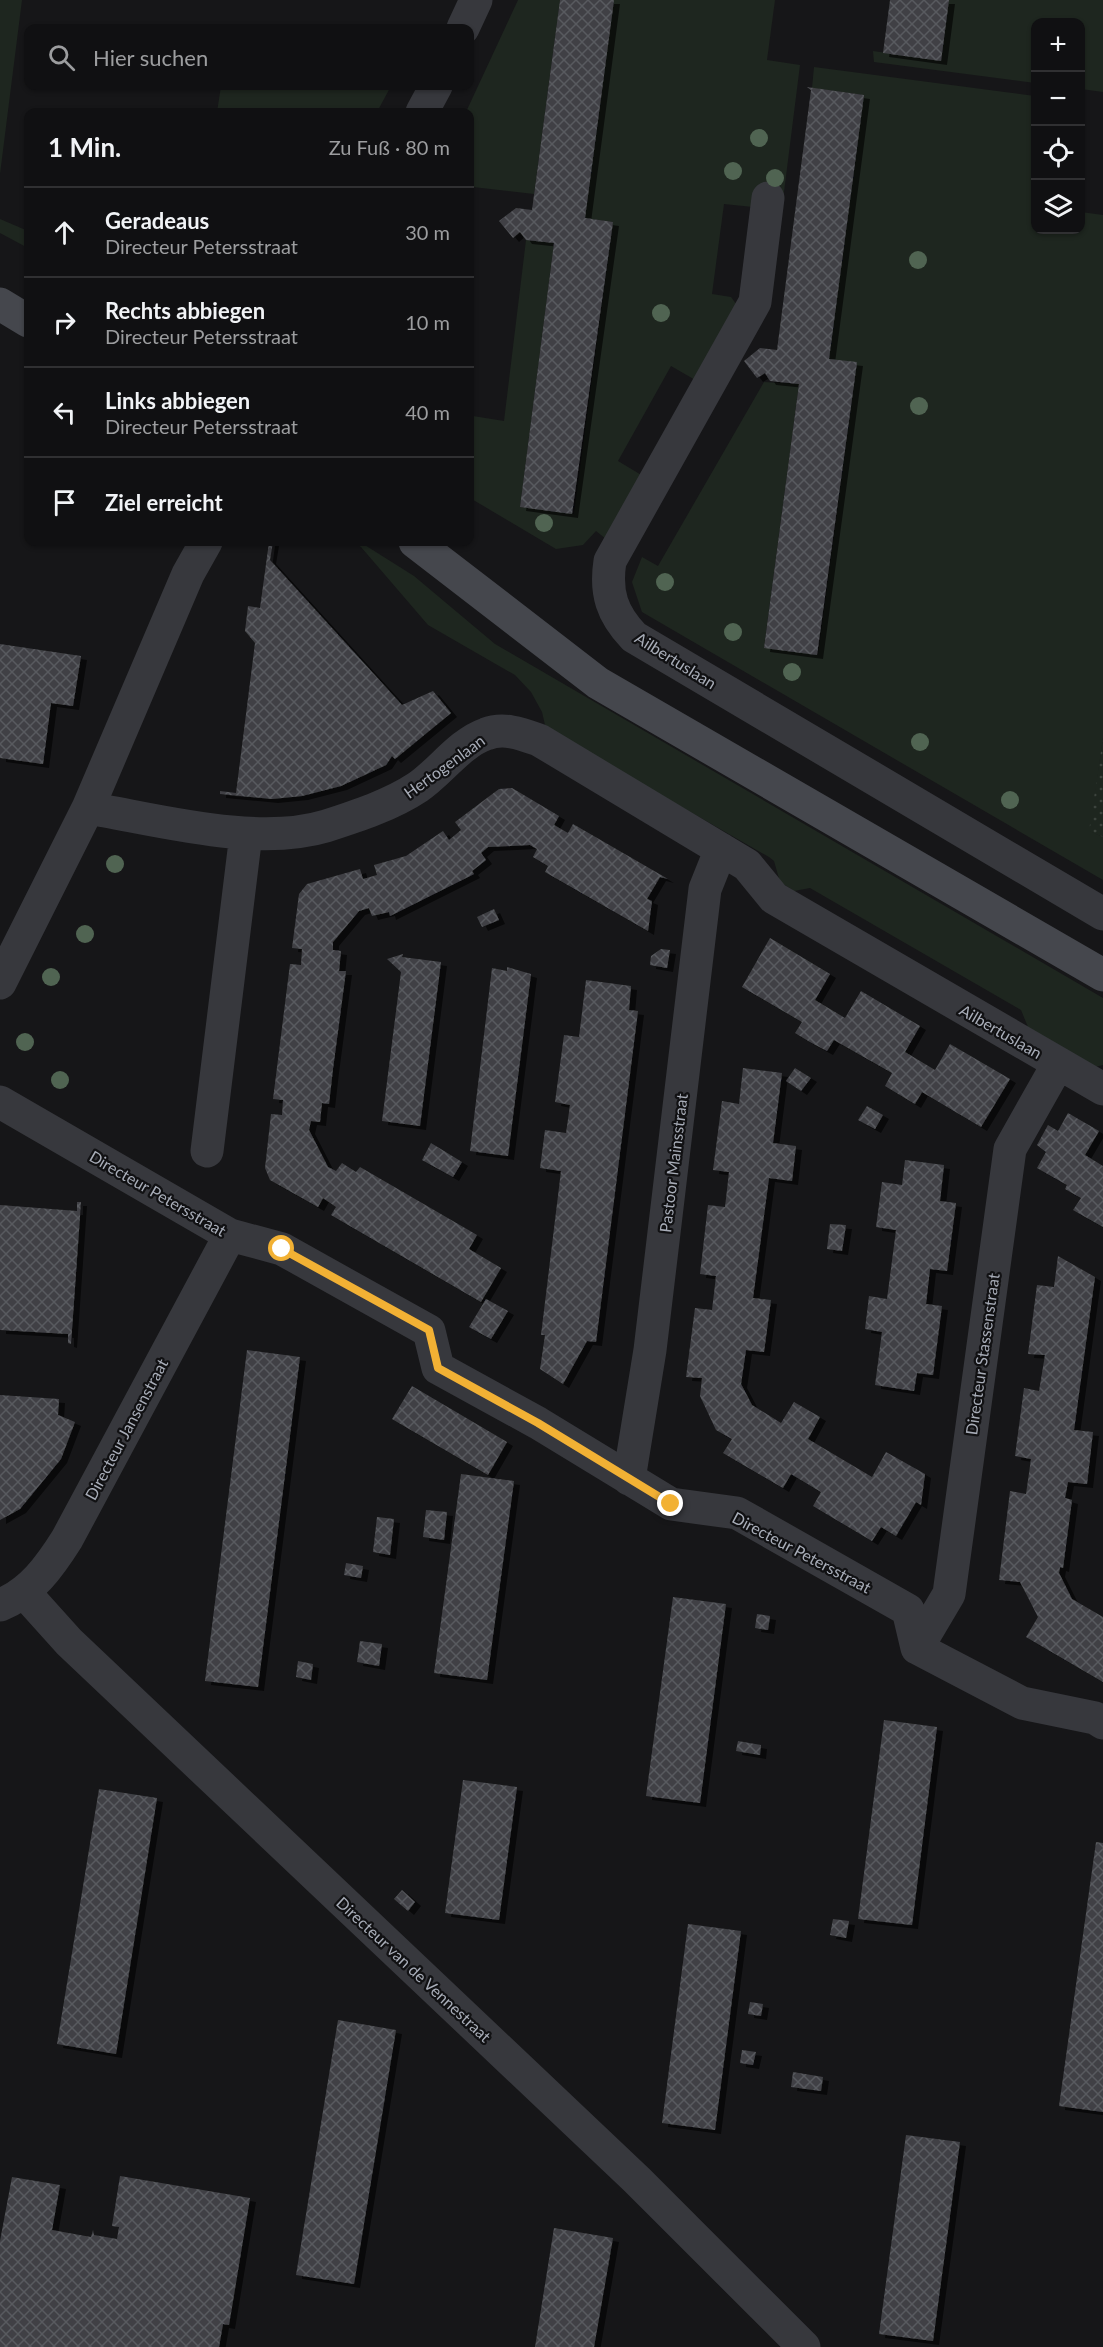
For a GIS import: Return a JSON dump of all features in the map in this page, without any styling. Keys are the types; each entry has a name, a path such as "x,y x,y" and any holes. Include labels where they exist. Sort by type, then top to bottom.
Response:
{"main road":[{"path":"0,304 24,319"},
{"path":"420,546 598,683 1103,975"}],"street":[{"path":"465,24 476,0"},
{"path":"424,108 434,90"},
{"name":"Ailbertuslaan","path":"768,198 755,302 610,561 609,597 615,613 634,637 1103,914"},
{"path":"0,983 88,808 189,574 204,546"},
{"name":"Hertogenlaan","path":"88,808 246,834 284,833 323,827 375,808 418,787 485,734 516,731 539,740"},
{"name":"Ailbertuslaan","path":"539,740 747,865 774,898 1103,1089"},
{"path":"207,1151 246,834"},
{"name":"Pastoor Mainsstraat","path":"629,1479 650,1350 705,889 722,849"},
{"name":"Directeur Stassenstraat","path":"916,1648 949,1594 1010,1149 1058,1064"},
{"name":"Directeur Petersstraat","path":"0,1102 230,1235 282,1249 429,1330 438,1368 538,1423 671,1504 737,1513 908,1610 916,1648"},
{"name":"Directeur Jansenstraat","path":"12,1599 47,1570 67,1539 230,1235"},
{"name":"Directeur van de Vennestraat","path":"12,1599 69,1642 497,2047 557,2107 637,2180 804,2347"},
{"path":"916,1648 1022,1703 1095,1718 1103,1723"}],"shaded area":[{"path":"0,0 22,0 0,174"},
{"path":"518,0 560,0 534,194 474,187 474,108 468,108"},
{"path":"614,0 775,0 767,60 800,65 783,200 753,207 724,204 712,294 731,297 739,308 697,381 671,366 618,461 643,476 606,539 596,531 583,545 556,549 474,500 474,416 504,421 526,240 554,243 520,507 574,514 613,222 585,218"},
{"path":"949,0 1103,0 1103,92 1085,90 1085,18 1031,18 1031,82 874,62 873,51 941,61"},
{"path":"814,67 1031,95 1031,234 1085,234 1085,213 1103,215 1103,738 1090,831 1103,837 1103,880 642,612 632,582 642,557 658,566 764,382 799,384 764,647 818,655 857,363 829,359 864,95 812,88"},
{"path":"220,90 389,90 379,108 218,108"},
{"path":"0,219 24,229 24,246 0,233"},
{"path":"359,546 366,546 414,576 495,644 1103,998 1103,1065 1095,1067 1028,1027 1021,1010 810,888 794,891 780,882 774,861 769,857 546,729 542,712 531,692 515,675 428,625"},
{"path":"1103,738 1103,837 1089,831"}],"building":[{"path":"560,0 614,0 585,218 613,222 572,514 520,507 554,243 526,240 520,232 513,238 499,221 516,208 532,210"},
{"path":"890,0 949,0 941,61 883,53"},
{"path":"807,87 864,95 829,359 857,362 817,655 764,648 799,384 770,381 765,373 757,378 744,361 760,348 777,350 811,90"},
{"path":"268,546 272,546 270,560 402,705 433,691 451,713 395,759 392,756 386,765 341,786 302,796 272,799 220,794 220,791 236,793 255,643 245,631 248,606 260,608"},
{"path":"0,644 81,656 73,706 51,703 43,764 0,758"},
{"path":"512,788 559,816 554,825 568,833 573,824 668,879 660,877 647,899 652,901 648,931 545,872 548,866 533,857 537,849 530,845 488,847 481,853 486,860 472,871 474,874 390,916 389,912 372,916 369,908 359,911 333,942 333,950 341,951 339,971 346,971 329,1104 322,1103 320,1122 311,1121 309,1130 328,1167 336,1171 342,1163 356,1172 360,1167 477,1235 469,1249 501,1268 481,1302 331,1215 336,1207 323,1198 318,1207 270,1180 265,1168 271,1114 282,1115 283,1100 273,1099 290,964 301,965 302,949 292,948 299,894 307,884 360,869 363,879 377,875 374,865 406,856 443,831 449,840 461,830 455,822 499,789"},
{"path":"494,909 499,920 482,927 477,917"},
{"path":"770,938 830,974 815,1000 845,1018 861,991 920,1026 905,1052 935,1070 950,1044 1010,1079 981,1127 922,1092 915,1104 885,1086 892,1073 834,1040 827,1051 810,1042 795,1033 802,1022 742,987"},
{"path":"661,949 670,950 667,968 650,965 651,956"},
{"path":"403,954 402,957 441,962 420,1126 382,1121 401,972 387,959"},
{"path":"507,967 531,974 508,1156 470,1151 492,968 507,971"},
{"path":"586,980 631,986 629,1010 638,1011 596,1342 587,1341 563,1384 540,1369 545,1335 541,1335 561,1171 540,1168 545,1130 566,1133 570,1105 555,1102 564,1035 579,1037"},
{"path":"743,1068 782,1073 773,1143 796,1146 792,1181 769,1178 753,1298 771,1300 764,1352 746,1350 741,1384 752,1405 781,1423 794,1402 820,1417 808,1439 872,1477 886,1452 925,1474 921,1505 916,1502 896,1536 881,1527 872,1541 813,1506 821,1492 791,1474 783,1488 723,1453 732,1439 716,1430 700,1396 702,1378 686,1377 695,1308 712,1310 716,1276 700,1274 708,1205 725,1207 729,1172 713,1170 722,1101 739,1104"},
{"path":"795,1068 811,1078 801,1091 786,1081"},
{"path":"867,1106 883,1115 875,1129 858,1120"},
{"path":"1068,1113 1099,1131 1085,1155 1103,1166 1103,1227 1073,1210 1081,1198 1065,1189 1067,1185 1037,1168 1046,1152 1037,1145 1048,1125 1058,1131"},
{"path":"431,1143 462,1162 453,1177 422,1160"},
{"path":"905,1160 944,1165 940,1201 956,1203 947,1271 930,1269 926,1304 942,1306 933,1375 917,1373 914,1391 875,1385 882,1332 865,1329 869,1296 887,1299 896,1230 876,1227 882,1182 902,1185"},
{"path":"77,1202 81,1202 71,1344 68,1343 68,1334 0,1330 0,1205 77,1211"},
{"path":"830,1224 846,1225 842,1251 827,1249"},
{"path":"1058,1256 1095,1277 1074,1430 1093,1432 1087,1484 1068,1482 1065,1498 1072,1500 1063,1568 1060,1567 1059,1573 1072,1599 1103,1617 1103,1682 1026,1637 1038,1617 1020,1582 999,1580 1010,1491 1026,1494 1031,1459 1015,1456 1024,1388 1039,1391 1045,1355 1028,1354 1037,1285 1054,1287"},
{"path":"486,1299 508,1311 491,1339 469,1327"},
{"path":"247,1350 300,1357 258,1687 205,1681"},
{"path":"412,1386 507,1442 488,1475 392,1419"},
{"path":"0,1395 59,1399 58,1415 75,1422 61,1459 20,1509 0,1520"},
{"path":"461,1474 514,1481 487,1680 434,1673"},
{"path":"426,1510 447,1512 444,1540 423,1537"},
{"path":"377,1517 394,1519 390,1555 373,1552"},
{"path":"346,1563 363,1566 361,1578 344,1575"},
{"path":"673,1597 726,1604 700,1803 646,1796"},
{"path":"757,1614 770,1616 768,1630 755,1628"},
{"path":"360,1641 382,1644 379,1666 357,1662"},
{"path":"298,1661 313,1664 311,1680 296,1677"},
{"path":"884,1720 937,1727 912,1925 858,1919"},
{"path":"738,1741 761,1745 760,1755 736,1751"},
{"path":"463,1780 517,1787 499,1920 445,1913"},
{"path":"99,1789 157,1798 116,2054 57,2044"},
{"path":"1096,1842 1103,1843 1103,2112 1059,2106"},
{"path":"402,1890 415,1902 408,1911 394,1899"},
{"path":"833,1919 849,1921 846,1938 830,1935"},
{"path":"688,1924 741,1931 715,2130 662,2123"},
{"path":"750,2002 763,2004 761,2016 748,2014"},
{"path":"338,2020 396,2030 354,2284 296,2275"},
{"path":"742,2050 756,2052 753,2065 740,2063"},
{"path":"793,2072 823,2077 821,2091 791,2087"},
{"path":"906,2135 960,2142 933,2341 879,2334"},
{"path":"120,2176 250,2198 229,2325 223,2324 219,2347 0,2347 0,2241 12,2177 60,2185 52,2230 91,2237 93,2230 94,2235 117,2239 119,2227 112,2226"},
{"path":"554,2228 613,2238 594,2347 535,2347"}],"route":[{"path":"282,1249 429,1330 438,1368 538,1423 671,1504"}]}
